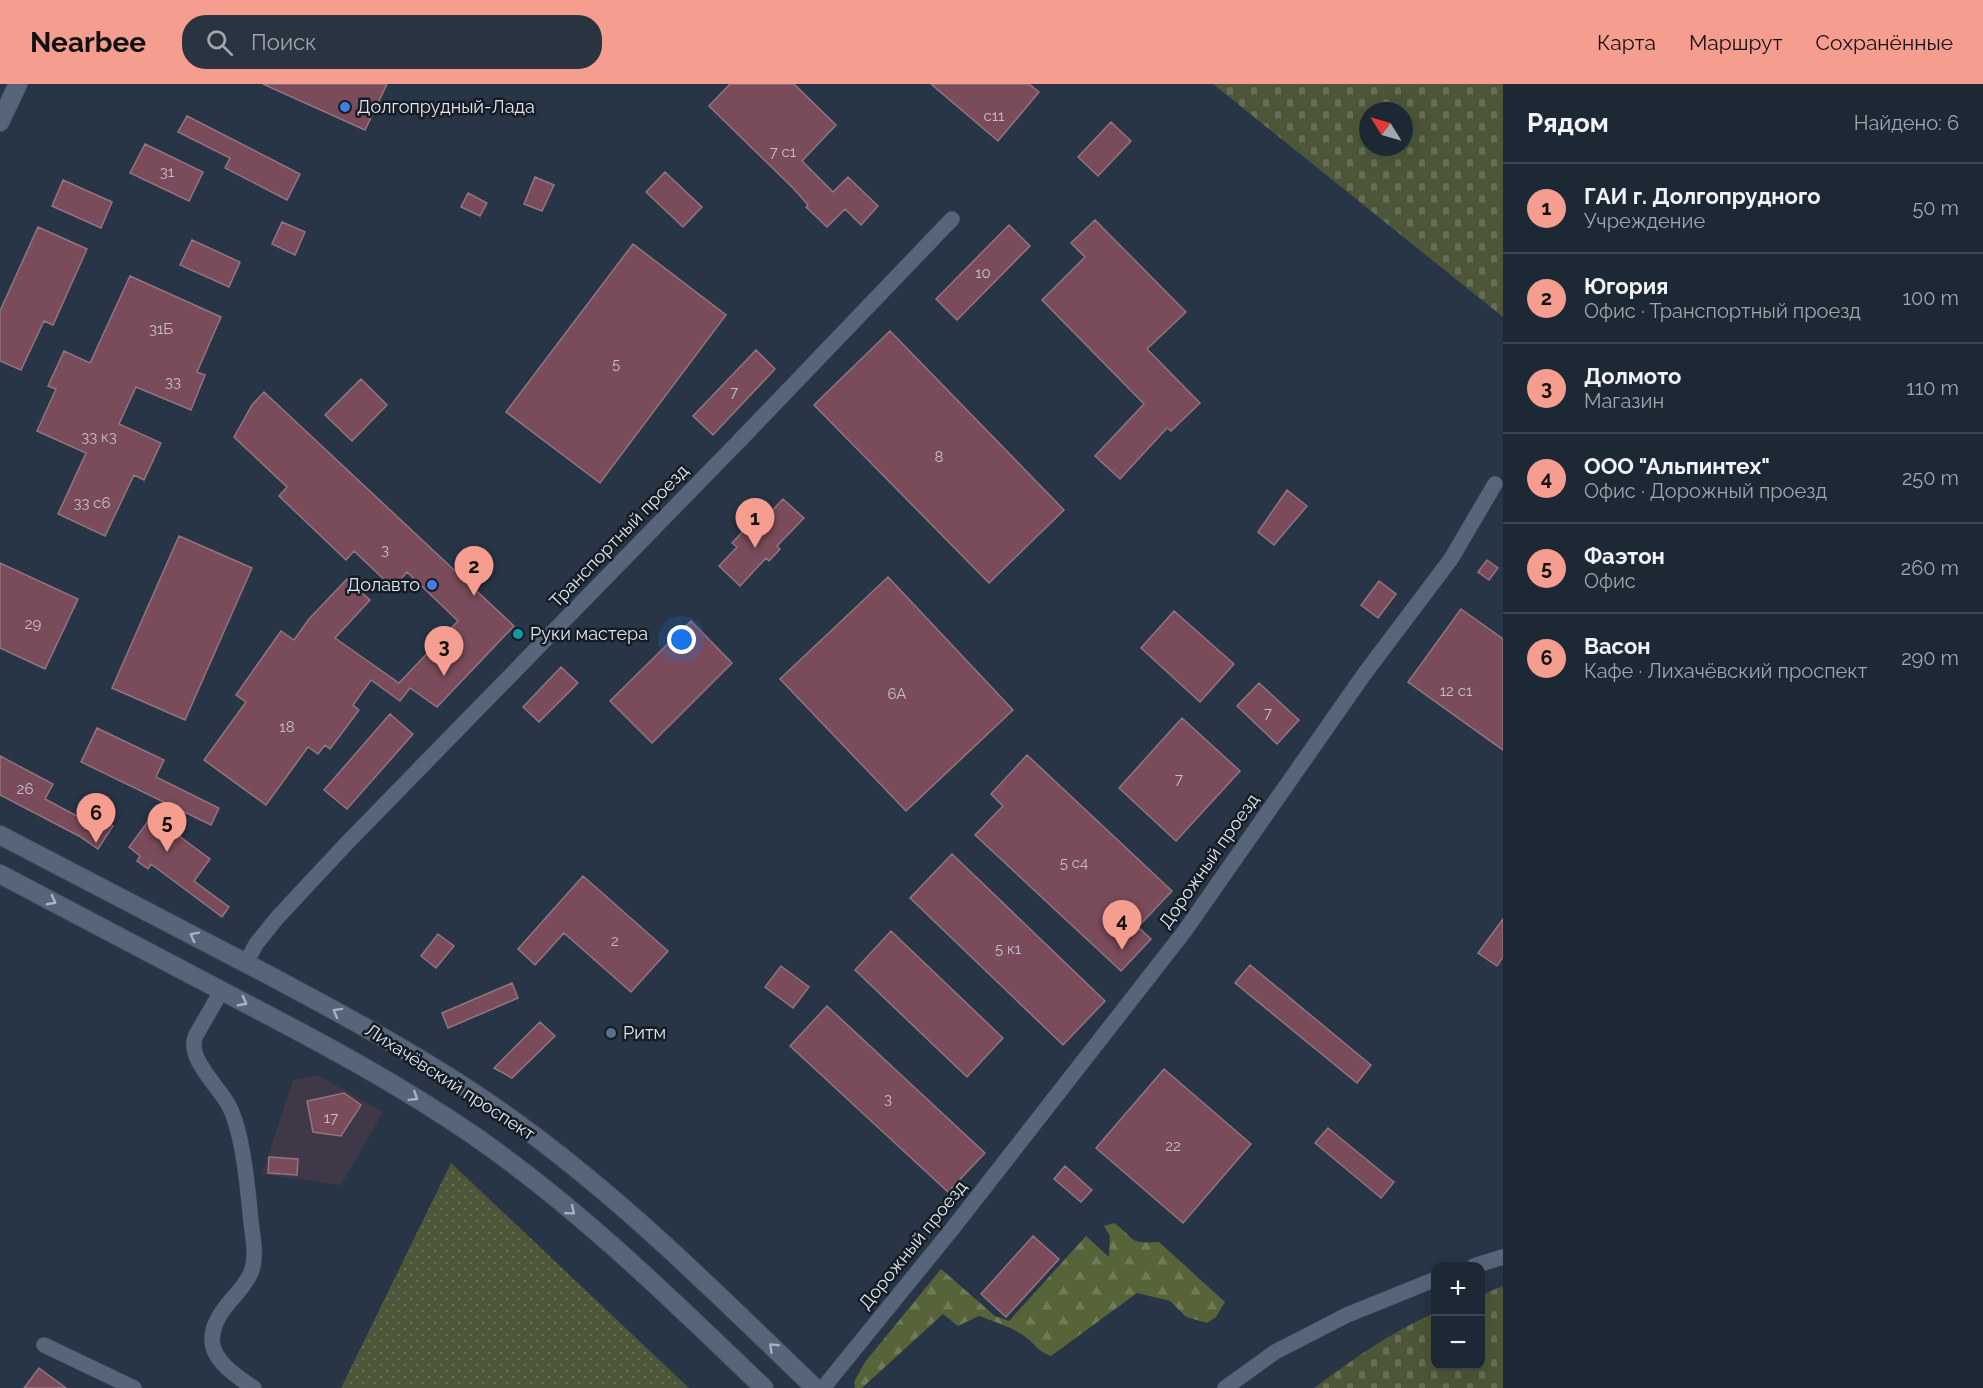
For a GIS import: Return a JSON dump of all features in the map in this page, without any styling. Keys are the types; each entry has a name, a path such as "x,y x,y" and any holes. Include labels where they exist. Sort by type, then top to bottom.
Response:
{"main road":[{"path":"0,122 18,84"},
{"name":"Лихачёвский проспект","path":"0,835 246,963 428,1064 493,1106 555,1151 670,1250 815,1388"},
{"name":"Лихачёвский проспект","path":"0,874 222,990 409,1094 473,1136 533,1179 591,1227 764,1388"}],"street":[{"name":"Транспортный проезд","path":"246,963 256,944 277,918 346,844 728,453 952,219"},
{"name":"Дорожный проезд","path":"823,1388 953,1228 1184,932 1365,673 1450,559 1495,484"},
{"path":"222,990 192,1042 196,1058 226,1100 238,1128 254,1261 245,1283 216,1321 211,1337 214,1354 219,1361 254,1388"},
{"path":"1485,1263 1503,1257"},
{"path":"1225,1388 1275,1352 1336,1320 1431,1281"},
{"path":"44,1345 135,1388"}],"shaded area":[{"path":"318,1075 383,1112 341,1185 262,1174 293,1080"}],"green space":[{"path":"1213,84 1503,84 1503,317"},
{"path":"451,1163 689,1388 341,1388"},
{"path":"1114,1223 1136,1241 1159,1242 1225,1302 1216,1317 1207,1323 1186,1317 1170,1301 1137,1293 1051,1356 1002,1324 979,1316 958,1326 943,1314 862,1388 855,1388 854,1382 865,1362 941,1269 995,1316 1009,1321 1086,1236 1109,1257 1110,1236 1104,1226"},
{"path":"1503,1286 1503,1388 1314,1388 1388,1337 1431,1315 1431,1370 1485,1370 1485,1293"}],"building":[{"name":"Долгопрудный-Лада","path":"263,84 387,84 365,130"},
{"path":"730,84 794,84 836,125 802,161 833,192 848,177 878,206 861,225 845,209 827,227 806,207 808,205 793,188 709,106"},
{"path":"931,84 1029,84 1039,92 998,141"},
{"path":"187,116 300,174 287,200 225,168 230,158 178,132"},
{"path":"1111,122 1131,141 1098,176 1078,157"},
{"path":"145,144 203,172 189,201 130,173"},
{"path":"665,172 702,207 683,227 646,192"},
{"path":"535,177 554,185 542,211 524,204"},
{"path":"63,180 112,202 101,228 52,206"},
{"path":"468,193 487,203 480,216 461,207"},
{"path":"1095,220 1186,312 1147,349 1200,403 1171,431 1167,428 1120,479 1095,456 1144,404 1042,300 1085,257 1071,243"},
{"path":"282,222 305,232 295,255 272,244"},
{"path":"1009,225 1030,246 957,320 936,299"},
{"path":"38,227 87,249 53,325 44,321 21,370 0,361 0,311"},
{"path":"192,240 240,262 229,287 180,265"},
{"path":"633,244 726,315 600,483 506,412"},
{"path":"130,276 221,317 197,372 205,375 191,410 136,387 119,424 161,443 144,480 134,475 105,536 58,514 86,453 37,431 56,389 48,386 64,351 90,363"},
{"path":"890,331 1064,510 989,583 814,405"},
{"path":"756,350 775,369 713,435 693,416"},
{"path":"361,379 387,405 352,441 325,415"},
{"path":"264,392 514,626 437,707 410,688 400,701 371,680 353,705 359,710 330,749 325,745 318,754 308,747 266,805 204,760 246,702 236,695 281,631 294,640 309,619 347,579 370,600 335,638 399,683 458,621 407,572 393,588 354,551 346,560 279,496 287,487 234,437 252,405"},
{"path":"1287,490 1307,506 1274,545 1258,532"},
{"path":"783,499 804,518 777,546 780,549 769,561 766,558 740,586 719,566 737,547 732,543 761,512 766,517"},
{"path":"179,536 252,568 185,720 112,688"},
{"path":"1487,560 1498,568 1489,580 1478,572"},
{"path":"0,563 78,599 45,669 0,648"},
{"path":"888,577 1013,710 906,811 780,679"},
{"path":"1379,581 1396,594 1378,618 1361,605"},
{"path":"1461,609 1503,639 1503,750 1408,682"},
{"path":"1174,611 1234,664 1200,702 1141,648"},
{"path":"691,621 732,663 652,743 610,701"},
{"path":"561,667 578,683 539,722 523,707"},
{"path":"1259,683 1299,720 1277,744 1237,706"},
{"path":"390,714 413,734 347,809 324,790"},
{"path":"1182,718 1240,771 1176,841 1119,788"},
{"path":"97,728 164,760 156,777 219,808 211,825 81,762"},
{"path":"1027,755 1172,891 1138,927 1151,939 1121,971 975,835 1003,806 991,794"},
{"path":"0,756 53,784 45,799 88,822 93,813 113,826 98,849 79,836 0,795"},
{"path":"152,816 210,859 194,881 229,907 222,917 151,864 148,869 137,861 140,856 129,847"},
{"path":"952,854 1105,1001 1063,1045 910,898"},
{"path":"583,876 668,951 631,992 564,933 535,965 518,949"},
{"path":"1503,919 1503,957 1497,966 1478,953"},
{"path":"891,931 1003,1038 967,1077 855,970"},
{"path":"438,934 454,946 436,968 421,956"},
{"path":"1250,965 1371,1065 1357,1083 1235,983"},
{"path":"781,966 809,987 793,1008 765,987"},
{"path":"512,983 518,998 448,1028 442,1013"},
{"path":"827,1006 985,1153 948,1192 790,1046"},
{"path":"540,1022 555,1036 512,1078 494,1068"},
{"path":"1164,1069 1251,1144 1183,1223 1096,1148"},
{"path":"344,1093 361,1105 341,1136 313,1132 307,1101"},
{"path":"1328,1128 1394,1182 1381,1198 1315,1143"},
{"path":"269,1157 298,1159 297,1175 268,1173"},
{"path":"1065,1166 1092,1190 1081,1202 1054,1179"},
{"path":"1033,1236 1059,1259 1006,1317 981,1294"},
{"path":"39,1368 66,1388 24,1388"}],"place":[{"name":"Долгопрудный-Лада","path":"345,107"},
{"name":"ГАИ г. Долгопрудного","path":"755,548"},
{"name":"Долавто","path":"432,585"},
{"name":"Югория","path":"474,596"},
{"name":"Руки мастера","path":"518,634"},
{"name":"Долмото","path":"444,676"},
{"name":"Васон","path":"96,843"},
{"name":"Фаэтон","path":"167,852"},
{"name":"ООО \"Альпинтех\"","path":"1122,950"},
{"name":"Ритм","path":"611,1033"}]}
